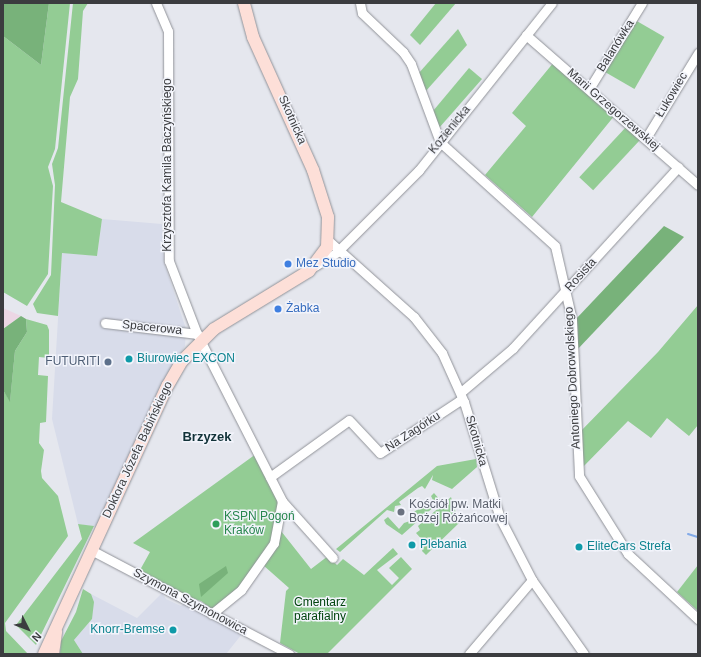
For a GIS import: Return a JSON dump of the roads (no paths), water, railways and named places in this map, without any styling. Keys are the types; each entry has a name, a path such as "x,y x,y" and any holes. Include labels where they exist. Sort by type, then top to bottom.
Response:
{"main road":[{"name":"Skotnicka","path":"244,3 254,37 313,170 328,217 333,247"},
{"name":"Doktora Józefa Babińskiego","path":"45,649 168,385 182,361 199,337 315,266 333,247"},
{"name":"Doktora Józefa Babińskiego","path":"53,654 57,623"}],"street":[{"name":"Krzysztofa Kamila Baczyńskiego","path":"156,3 168,31 168,250 199,337 282,501 333,558"},
{"name":"Antoniego Dobrowolskiego","path":"360,3 362,13 403,52 411,64 440,142 555,246 567,291 572,320 579,476 628,554 698,619"},
{"name":"Kozienicka","path":"333,247 419,170 552,3"},
{"name":"Balanówka","path":"589,89 642,3"},
{"name":"Marii Grzegorzewskiej","path":"526,35 646,138 698,185"},
{"name":"Łukowiec","path":"646,138 698,52"},
{"name":"Rosista","path":"461,392 513,348 567,291 678,167"},
{"name":"Skotnicka","path":"333,247 431,337 461,392 500,518 532,580 584,654"},
{"name":"Spacerowa","path":"105,323 199,337"},
{"name":"Na Zagórku","path":"270,477 349,420 380,453 459,401 464,402"},
{"path":"212,614 241,590 274,543 282,501"},
{"name":"Szymona Szymonowica","path":"91,550 289,654"},
{"path":"469,654 532,580"},
{"name":"Doktora Józefa Babińskiego","path":"40,654 45,649"}],"waterway":[{"path":"688,534 698,537"}],"place":[{"name":"Mez Studio","path":"288,264"},
{"name":"Żabka","path":"278,309"},
{"name":"Biurowiec EXCON","path":"129,359"},
{"name":"FUTURITI","path":"108,362"},
{"name":"Kościół pw. Matki Bożej Różańcowej","path":"401,512"},
{"name":"KSPN Pogoń Kraków","path":"216,524"},
{"name":"Plebania","path":"412,545"},
{"name":"EliteCars Strefa","path":"579,547"},
{"name":"Knorr-Bremse","path":"173,630"}],"district":[{"name":"Brzyzek","path":"207,437"}],"park label":[{"name":"Cmentarz parafialny","path":"320,610"}]}
